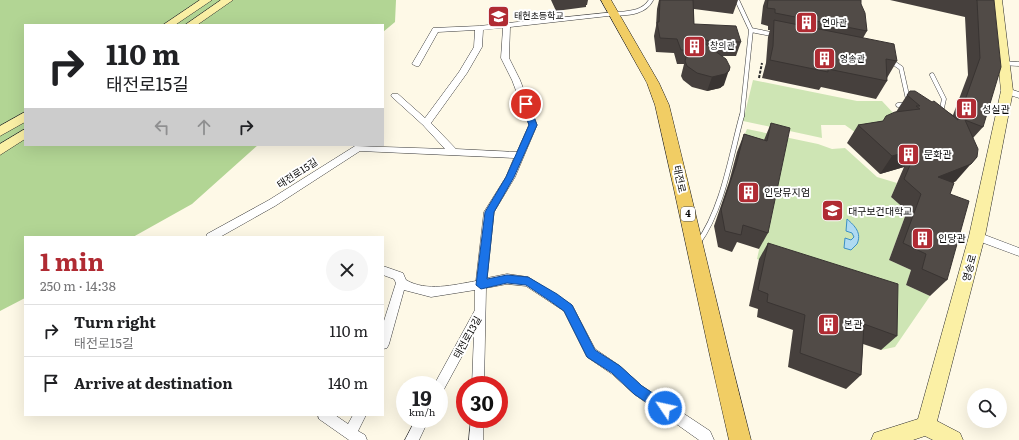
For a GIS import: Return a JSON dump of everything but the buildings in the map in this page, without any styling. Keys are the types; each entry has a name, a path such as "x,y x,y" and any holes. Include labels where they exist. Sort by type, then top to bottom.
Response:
{"main road":[{"path":"170,24 207,0"},
{"name":"태전로","path":"606,0 653,83 662,105 696,247 707,306 740,440"},
{"name":"영송로","path":"926,426 977,236 1013,93 1012,64 997,0"},
{"path":"192,24 226,2"},
{"path":"0,132 24,117"},
{"path":"0,150 24,134"},
{"path":"882,440 926,426 953,440"}],"street":[{"path":"416,64 436,30 479,28 615,14"},
{"path":"481,285 489,212 510,177 533,125 516,80 505,58 507,25"},
{"path":"426,123 478,47 479,28"},
{"path":"395,96 426,123 454,153"},
{"name":"태전로15길","path":"213,236 272,203 358,148 520,155"},
{"path":"977,236 1019,252"},
{"path":"384,270 399,276 401,283 384,341"},
{"path":"401,283 410,288 431,292 481,285 507,279 528,282 568,308 591,353 616,370 638,390 705,436 707,440"},
{"name":"태전로13길","path":"445,376 481,311 481,285"},
{"path":"478,376 481,311"},
{"path":"325,416 351,438 360,416"},
{"path":"412,440 418,428"},
{"path":"476,440 477,428"}],"lane":[{"path":"615,14 636,11 646,7 651,0"},
{"path":"696,247 706,232 719,199 739,126 751,30 737,0"},
{"path":"751,30 783,36"},
{"path":"885,57 901,68 909,104"},
{"path":"932,75 934,82 944,100 944,105 940,112 932,113"},
{"path":"898,105 909,104 914,107"}],"path":[{"path":"759,78 762,63"}],"green space":[{"path":"0,0 396,0 395,22 384,31 384,24 24,24 24,146 257,146 192,204 135,236 24,236 24,299 0,311"},
{"path":"753,80 857,101 882,101 896,116 859,135 845,125 821,125 822,138 743,121"},
{"path":"747,129 818,144 832,149 845,148 877,177 897,183 891,197 907,211 889,260 911,270 906,285 930,296 895,347 881,350 883,300 757,259 782,146 744,136"}],"water":[{"path":"847,219 855,227 859,236 857,244 851,250 844,248 845,238 851,240 854,237 852,233 846,231"}],"place":[{"name":"태현초등학교","path":"498,16"},
{"name":"연마관","path":"807,23"},
{"name":"창의관","path":"694,46"},
{"name":"영송관","path":"825,59"},
{"name":"성실관","path":"967,109"},
{"name":"문화관","path":"908,154"},
{"name":"인당뮤지엄","path":"748,192"},
{"name":"대구보건대학교","path":"833,211"},
{"name":"인당관","path":"922,238"},
{"name":"본관","path":"829,324"}],"route":[{"path":"526,104 533,125 510,177 489,212 481,285 507,279 528,282 554,298 568,308 591,353 616,370 638,390 665,408"}]}
